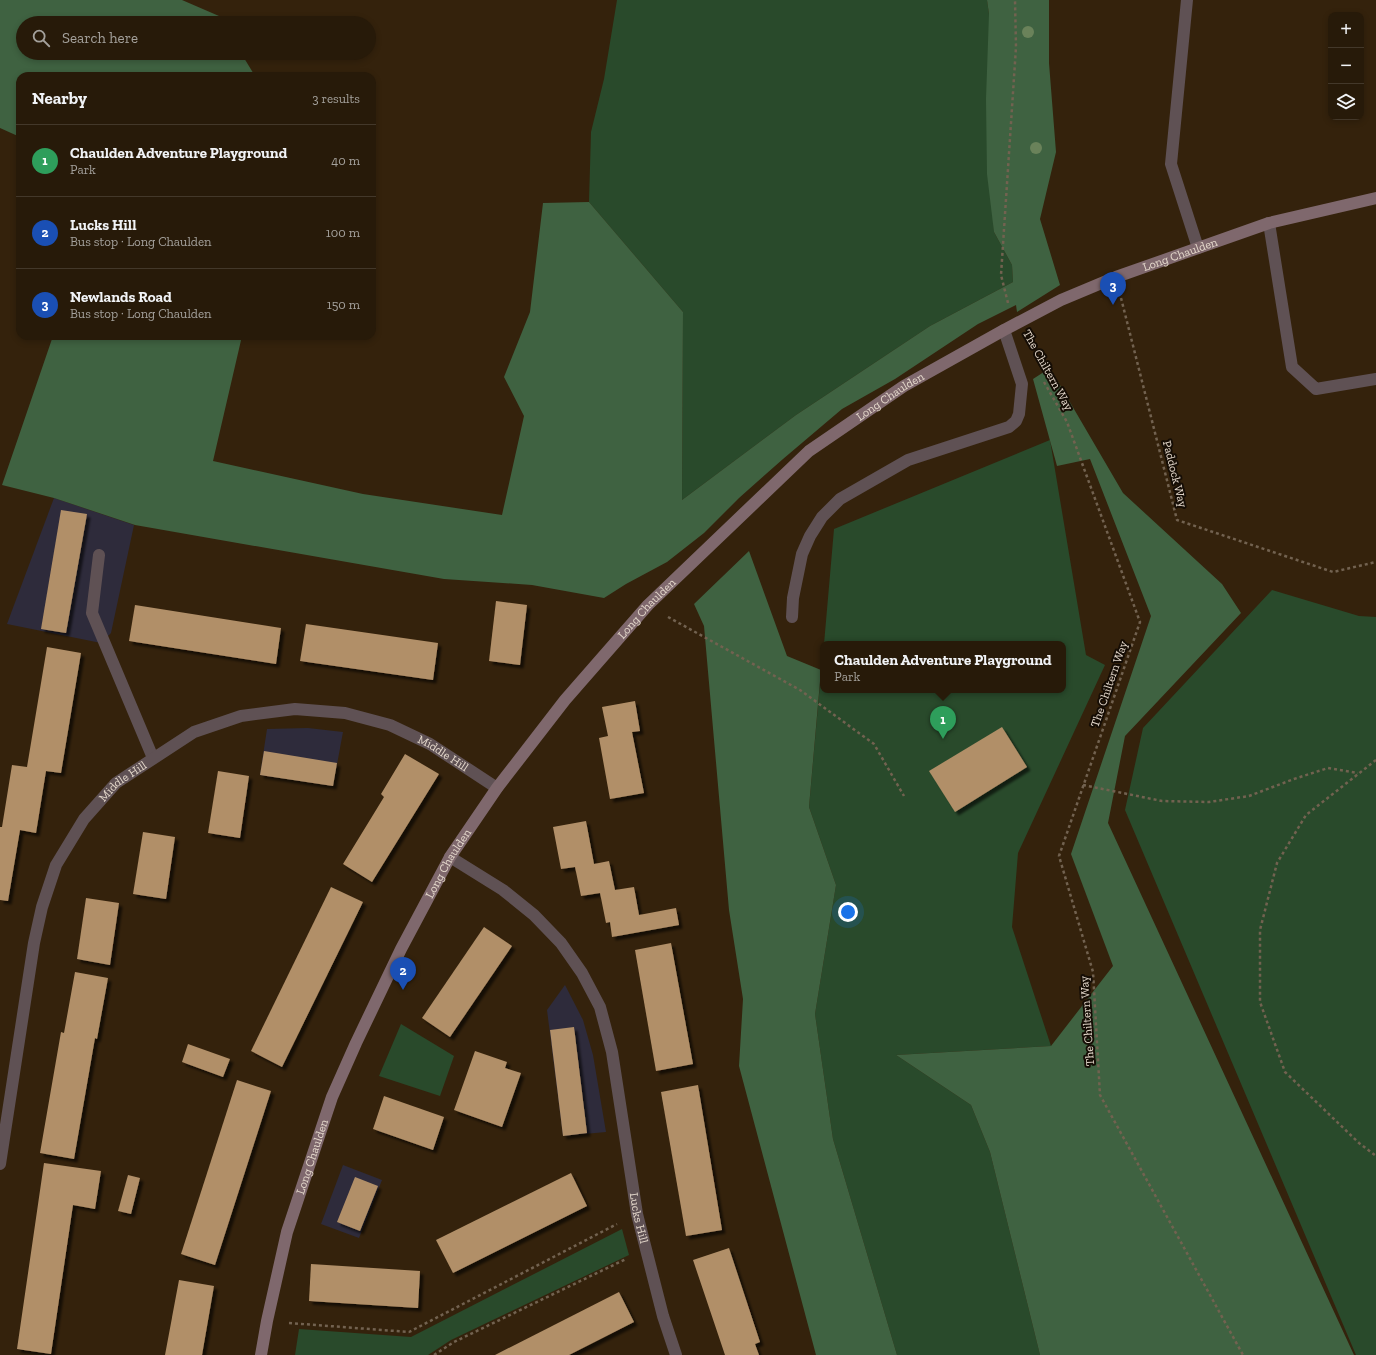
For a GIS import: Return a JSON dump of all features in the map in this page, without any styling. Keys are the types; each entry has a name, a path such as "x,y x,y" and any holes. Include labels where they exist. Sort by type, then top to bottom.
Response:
{"street":[{"path":"1187,0 1171,164 1198,248"},
{"name":"Long Chaulden","path":"260,1355 266,1321 288,1232 332,1097 401,949 450,857 497,788 564,700 648,605 809,451 904,386 1009,327 1061,300 1116,277 1269,223 1376,198"},
{"path":"1269,223 1292,367 1316,389 1376,379"},
{"path":"792,617 793,598 802,554 810,536 822,517 840,499 908,460 1009,427 1016,421 1019,414 1022,384 1009,327"},
{"path":"99,556 92,613 153,758"},
{"name":"Middle Hill","path":"0,1164 34,943 42,907 56,865 84,819 116,783 194,732 241,716 295,709 344,713 390,725 430,744 497,788"},
{"name":"Lucks Hill","path":"450,857 503,890 534,915 561,943 582,973 600,1008 612,1052 637,1214 663,1316 676,1355"}],"path":[{"name":"The Chiltern Way","path":"1009,327 1001,275 1016,47 1015,0"},
{"name":"Paddock Way","path":"1116,277 1177,520 1333,572 1376,562"},
{"name":"The Chiltern Way","path":"1044,380 1067,422 1140,622 1059,856 1094,972 1100,1095 1243,1355"},
{"path":"648,605 800,690 874,744 904,796"},
{"path":"1376,760 1306,815 1277,863 1260,930 1260,1002 1285,1072 1358,1143 1376,1156"},
{"path":"1084,785 1162,801 1209,802 1249,796 1328,768 1358,773"},
{"path":"266,1321 409,1332 637,1214"},
{"path":"434,1355 454,1342 646,1249"}],"shaded area":[{"path":"54,498 134,525 111,633 101,643 7,624"},
{"path":"308,728 343,732 333,786 260,775 267,729"},
{"path":"565,985 583,1020 593,1055 606,1132 563,1136 547,1010"},
{"path":"343,1165 382,1180 359,1238 321,1224"}],"green space":[{"path":"0,0 182,0 219,16 16,16 16,60 245,60 253,72 16,72 16,135 0,128"},
{"path":"617,0 987,0 989,14 994,232 1012,265 1013,282 930,326 796,415 682,500 683,312 589,202 591,132 604,79"},
{"path":"987,0 1049,0 1049,63 1056,152 1040,219 1060,285 1017,312 1016,305 978,324 895,379 842,409 739,498 704,533 667,562 626,584 604,598 532,585 444,579 135,525 54,498 2,485 52,340 241,340 213,461 363,494 502,515 524,416 504,377 530,312 543,203 589,202 683,312 682,500 796,415 930,326 1013,282 1012,265 994,232 987,174 986,99 989,14"},
{"path":"1050,368 1123,493 1222,584 1241,613 1125,736 1108,823 1354,1355 1040,1355 990,1152 971,1105 896,1055 1051,1046 1113,966 1071,854 1151,616 1090,459 1057,466 1033,379"},
{"path":"1050,440 1086,655 1105,665 1018,853 1012,927 1051,1046 896,1055 971,1105 990,1152 1040,1355 897,1355 833,1139 815,1014 836,885 809,807 820,684 820,693 1066,693 1066,641 824,641 834,529"},
{"path":"749,551 787,656 820,670 809,807 836,885 815,1014 833,1139 897,1355 816,1355 739,1066 743,999 729,910 704,626 694,604"},
{"path":"1272,590 1359,616 1376,617 1376,1355 1356,1355 1125,810 1143,728"},
{"path":"401,1024 454,1056 440,1096 379,1076"},
{"path":"622,1229 629,1255 451,1340 428,1355 295,1355 299,1329 411,1337"}],"building":[{"path":"61,510 87,514 66,633 41,629"},
{"path":"496,601 527,605 520,665 489,661"},
{"path":"135,605 281,628 276,664 129,641"},
{"path":"306,624 438,643 433,680 300,661"},
{"path":"47,647 81,653 61,773 46,771 36,833 20,830 8,901 0,900 0,827 2,827 12,765 27,767"},
{"path":"635,701 640,731 632,732 644,793 610,799 599,738 608,736 602,707"},
{"path":"1002,727 1027,767 955,812 929,771"},
{"path":"264,751 337,763 333,786 260,775"},
{"path":"405,754 439,774 372,882 343,864 384,797 381,794"},
{"path":"218,771 249,776 240,838 208,833"},
{"path":"586,821 594,864 609,861 615,890 634,887 639,915 676,908 679,925 612,937 610,922 606,923 600,893 581,896 575,867 561,869 553,827"},
{"path":"143,832 175,837 166,899 133,894"},
{"path":"331,887 363,902 282,1067 251,1051"},
{"path":"86,898 119,903 110,965 77,959"},
{"path":"484,927 512,946 450,1037 422,1018"},
{"path":"671,943 693,1064 656,1071 635,950"},
{"path":"75,972 108,978 97,1039 95,1038 74,1159 40,1153 61,1032 64,1033"},
{"path":"574,1027 587,1133 563,1136 550,1030"},
{"path":"188,1044 230,1059 223,1077 182,1062"},
{"path":"475,1051 507,1062 505,1068 521,1073 502,1127 454,1110"},
{"path":"237,1080 271,1091 215,1265 181,1254"},
{"path":"698,1085 722,1230 686,1236 661,1092"},
{"path":"384,1096 444,1117 433,1150 373,1129"},
{"path":"44,1163 101,1171 95,1209 73,1205 51,1354 17,1349"},
{"path":"571,1173 587,1206 453,1273 436,1240"},
{"path":"128,1175 140,1178 131,1214 118,1211"},
{"path":"355,1177 378,1186 360,1231 337,1222"},
{"path":"729,1248 760,1342 755,1344 759,1355 725,1355 693,1260"},
{"path":"311,1264 420,1271 418,1308 309,1301"},
{"path":"179,1280 214,1286 202,1355 165,1355"},
{"path":"619,1292 634,1322 569,1355 495,1355"}],"place":[{"name":"Newlands Road","path":"1113,305"},
{"name":"Chaulden Adventure Playground","path":"943,739"},
{"name":"Lucks Hill","path":"403,990"}]}
